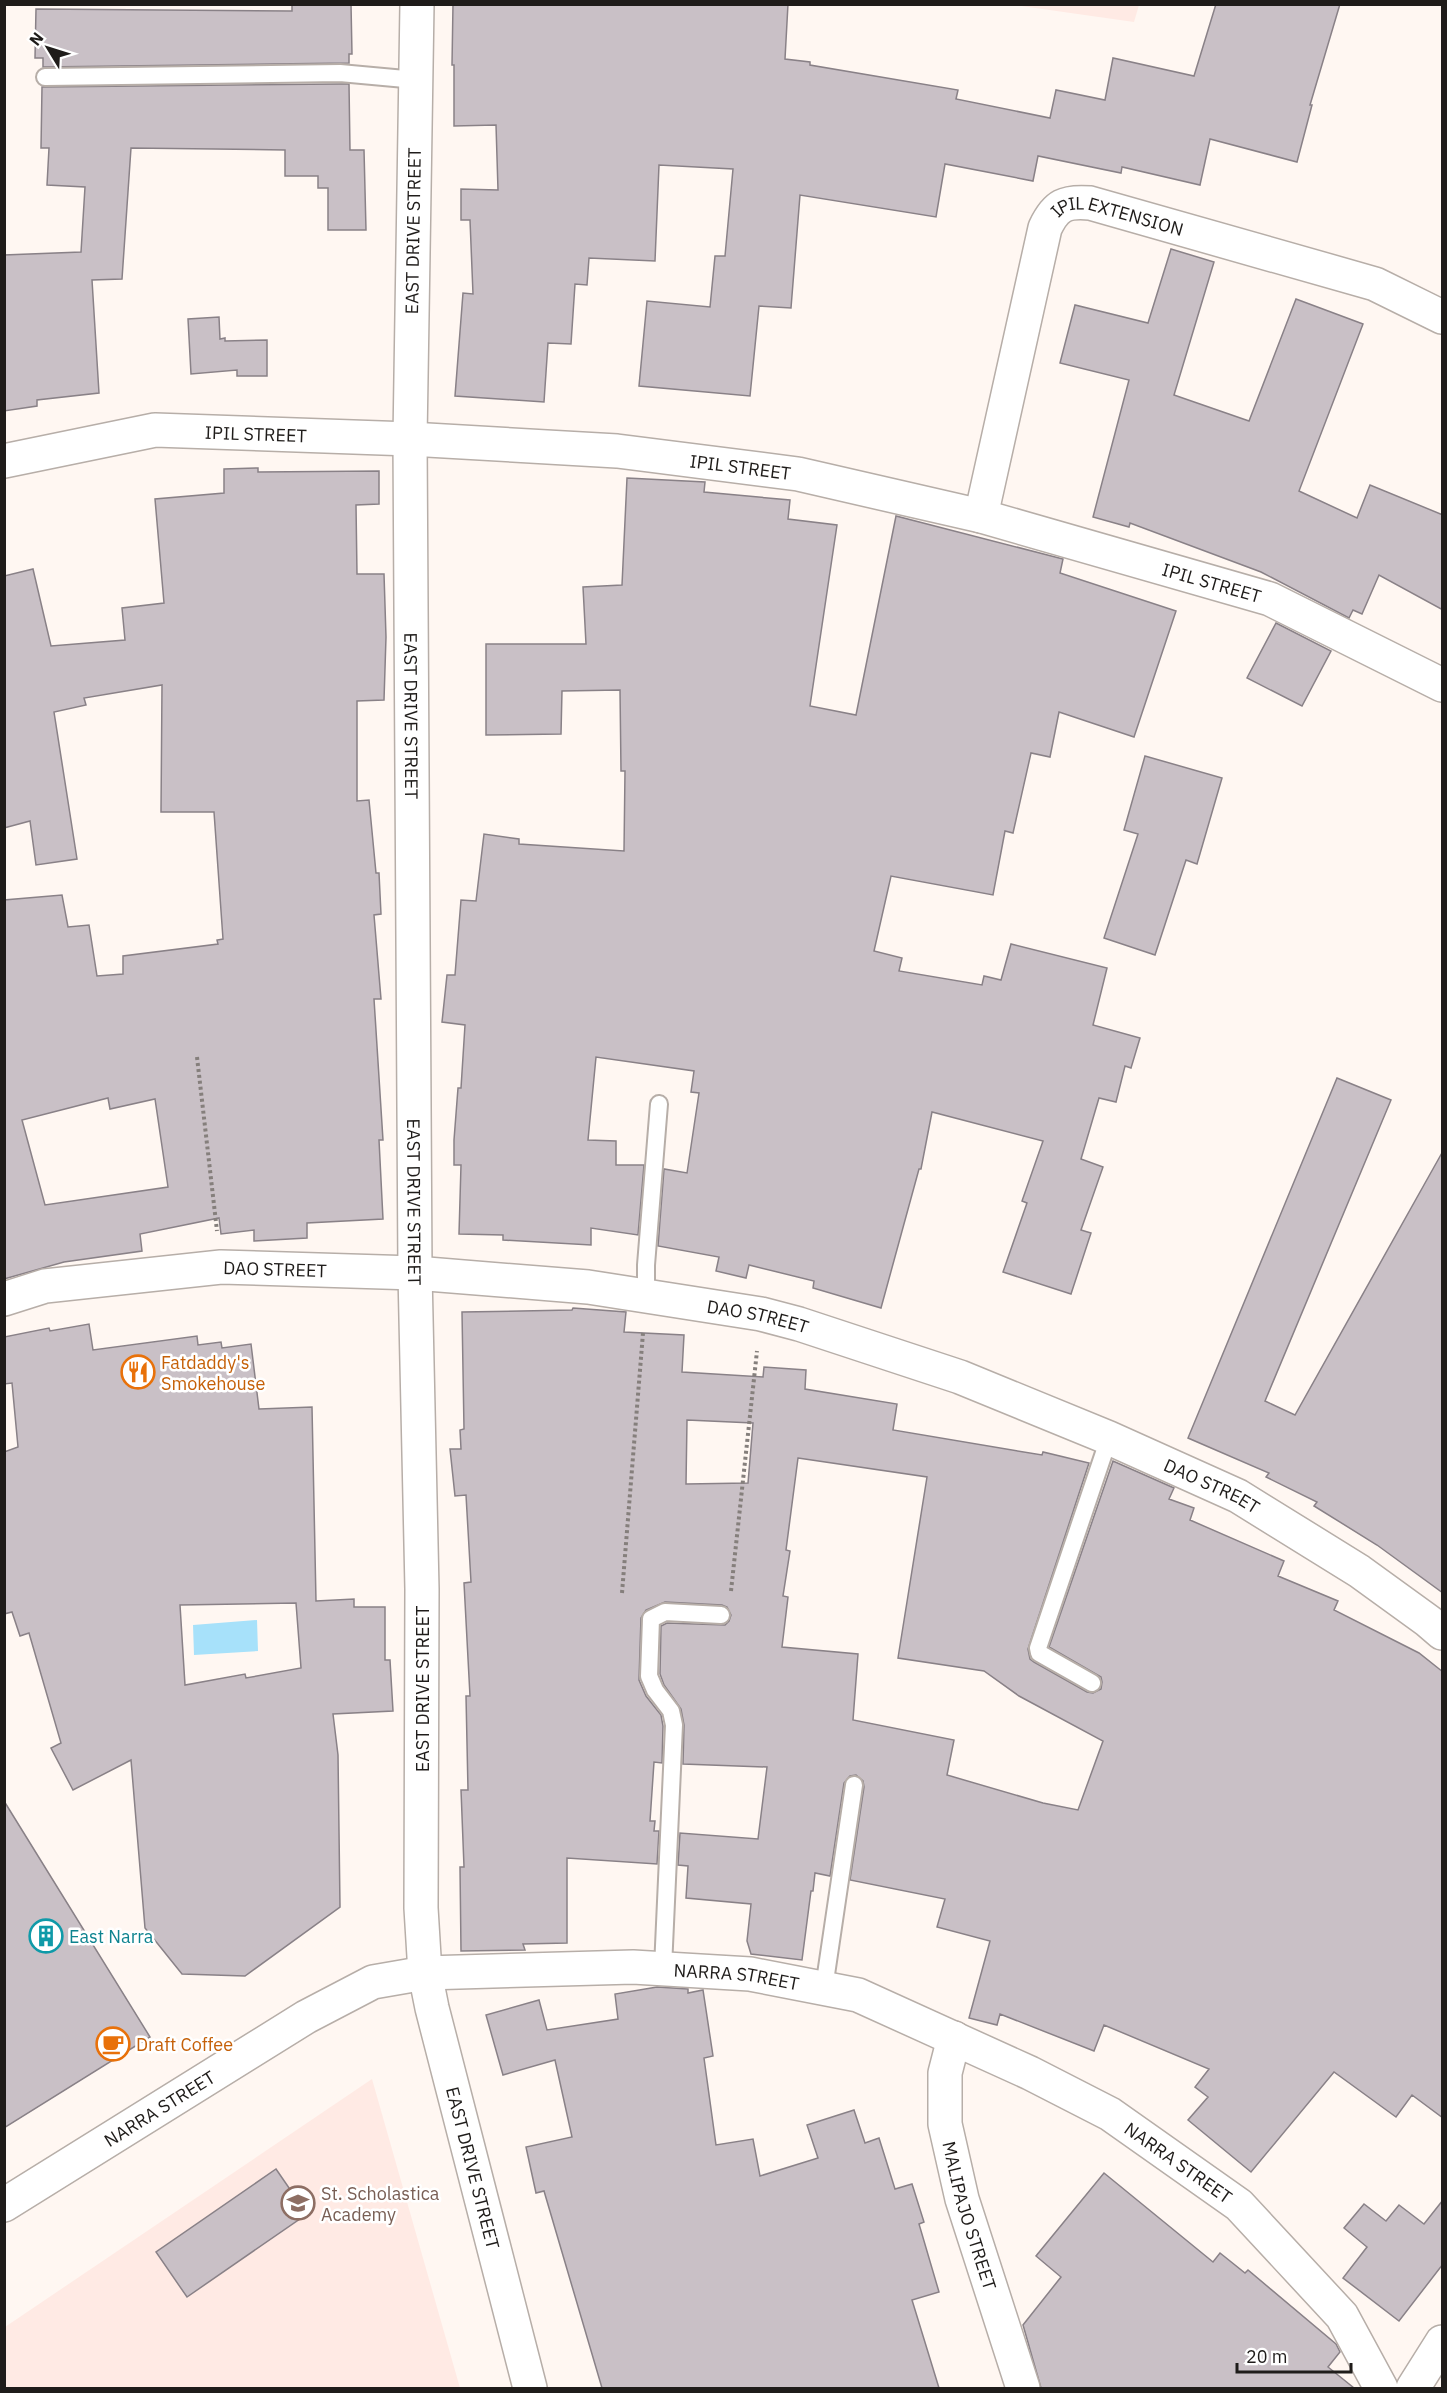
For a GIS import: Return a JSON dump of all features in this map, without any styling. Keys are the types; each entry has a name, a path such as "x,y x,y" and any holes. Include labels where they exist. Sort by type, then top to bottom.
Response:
{"street":[{"name":"EAST DRIVE STREET","path":"417,4 410,439 415,1273 422,1589 422,1908 425,1973 530,2388"},
{"name":"IPIL EXTENSION","path":"981,516 1045,228 1051,216 1061,206 1074,201 1090,203 1375,284 1443,317"},
{"name":"IPIL STREET","path":"4,461 155,430 410,439 617,451 798,474 981,516 1270,599 1443,685"},
{"name":"DAO STREET","path":"4,1299 45,1286 221,1267 415,1273 588,1287 644,1312 761,1314 799,1324 960,1377 1109,1438 1238,1496 1359,1571 1443,1634"},
{"name":"NARRA STREET","path":"4,2205 306,2018 373,1982 425,1973 633,1967 750,1974 858,1995 954,2038 1110,2114 1239,2205 1342,2316 1381,2388"},
{"name":"MALIPAJO STREET","path":"954,2038 945,2073 945,2124 962,2199 1023,2388"},
{"path":"1413,2388 1443,2342"}],"lane":[{"path":"45,77 340,73 416,80"},
{"path":"644,1312 659,1104"},
{"path":"1092,1683 1039,1653 1038,1648 1109,1438"},
{"path":"663,1968 674,1725 671,1711 655,1690 649,1676 651,1619 665,1612 721,1616"},
{"path":"824,1988 854,1785"}],"path":[{"path":"197,1057 216,1225"},
{"path":"622,1593 644,1312"},
{"path":"731,1593 755,1364"}],"shaded area":[{"path":"1014,5 1139,5 1134,22"},
{"name":"St. Scholastica Academy","path":"372,2079 460,2388 5,2388 5,2327"}],"water":[{"path":"257,1620 258,1651 194,1655 193,1625"}],"building":[{"path":"292,4 351,4 352,54 349,54 349,63 43,67 43,58 35,58 36,9 292,11"},
{"path":"453,4 788,4 785,59 958,90 956,99 1050,118 1056,90 1105,100 1113,58 1194,76 1216,4 1340,4 1310,105 1312,105 1297,162 1210,139 1200,185 1122,167 1121,173 1038,156 1033,181 945,164 936,217 800,195 791,308 759,306 750,396 639,386 647,301 710,307 715,256 725,256 733,169 659,165 655,261 589,258 587,285 575,284 571,344 548,343 544,402 455,396 463,293 473,294 470,220 461,220 461,189 498,190 496,125 454,126"},
{"path":"349,84 350,150 364,150 366,230 328,230 328,188 318,188 318,176 285,176 285,150 131,148 122,279 92,280 99,393 37,400 37,406 4,411 4,255 81,252 85,187 47,185 49,148 41,148 42,87"},
{"path":"1171,249 1214,262 1174,395 1249,421 1296,299 1363,324 1299,491 1357,518 1370,485 1443,515 1443,610 1379,575 1362,614 1353,610 1349,618 1261,572 1130,523 1129,527 1093,517 1129,380 1060,363 1075,305 1148,323"},
{"path":"219,317 220,339 225,338 225,341 267,340 267,376 237,376 237,370 191,374 188,319"},
{"path":"258,468 258,472 379,471 379,504 356,505 357,574 384,574 386,637 384,700 357,701 357,801 369,800 376,873 379,873 381,914 374,915 381,999 374,999 383,1140 379,1140 383,1219 307,1223 307,1238 254,1241 254,1230 221,1234 219,1218 140,1234 142,1251 64,1262 4,1279 4,900 62,895 68,927 89,925 97,976 123,974 123,956 218,944 217,940 223,939 214,812 161,812 162,685 84,698 86,705 54,712 77,859 36,865 30,821 4,828 4,576 33,569 51,646 125,640 122,608 164,603 155,499 224,493 224,469","holes":["108,1098 110,1109 155,1099 168,1187 45,1205 22,1120"]},
{"path":"627,478 705,482 704,492 790,500 788,519 837,525 810,706 856,715 896,516 1063,559 1060,573 1176,611 1134,737 1059,712 1050,757 1031,753 1013,833 1005,831 993,895 891,876 874,951 902,958 899,971 982,985 984,976 1001,980 1011,944 1107,968 1093,1025 1140,1038 1131,1068 1125,1066 1116,1102 1099,1098 1081,1159 1103,1167 1081,1230 1091,1233 1071,1294 1003,1272 1027,1203 1022,1201 1043,1141 932,1112 921,1169 919,1169 881,1308 813,1288 814,1281 749,1265 746,1278 716,1271 719,1257 658,1246 664,1169 687,1173 699,1093 691,1092 694,1071 596,1057 588,1140 616,1141 616,1165 644,1165 638,1235 591,1228 591,1245 503,1240 503,1235 459,1234 461,1165 454,1165 454,1140 458,1088 461,1088 465,1025 442,1022 447,975 455,975 461,900 476,901 484,834 519,839 519,844 624,851 625,771 621,771 620,690 562,691 561,734 486,735 486,644 586,644 583,587 622,585"},
{"path":"1276,623 1331,651 1302,706 1247,678"},
{"path":"1145,756 1222,778 1197,864 1186,860 1155,955 1104,938 1138,834 1124,830"},
{"path":"1337,1078 1391,1100 1265,1401 1295,1415 1443,1151 1443,1593 1377,1545 1314,1506 1317,1502 1266,1477 1269,1473 1188,1438"},
{"path":"573,1308 626,1312 624,1332 684,1335 682,1372 763,1377 764,1367 806,1370 805,1389 897,1404 893,1430 1042,1455 1043,1452 1089,1463 1028,1649 1030,1659 1034,1662 1087,1692 1093,1693 1101,1689 1101,1677 1049,1647 1113,1461 1174,1488 1169,1499 1194,1508 1190,1520 1284,1561 1278,1576 1338,1601 1334,1610 1419,1653 1443,1672 1443,2118 1412,2095 1396,2117 1334,2072 1251,2172 1188,2120 1208,2097 1195,2087 1209,2069 1104,2025 1094,2051 1000,2014 997,2025 969,2018 990,1941 937,1927 945,1899 850,1880 864,1787 863,1781 856,1775 850,1776 844,1783 830,1876 815,1873 802,1960 751,1954 747,1941 751,1904 686,1898 688,1866 678,1865 680,1833 758,1839 767,1767 683,1764 684,1725 681,1709 664,1685 660,1674 661,1626 667,1623 725,1625 731,1615 727,1607 722,1605 665,1602 646,1610 641,1618 639,1680 646,1696 661,1715 663,1726 662,1763 654,1762 650,1821 655,1821 654,1831 659,1831 657,1864 567,1858 567,1943 523,1944 525,1950 461,1951 460,1867 464,1867 461,1790 468,1790 466,1696 470,1696 464,1583 471,1582 466,1495 455,1496 450,1449 461,1449 460,1430 464,1429 462,1312 572,1310","holes":["687,1420 753,1423 748,1483 686,1484","798,1458 927,1477 898,1658 984,1671 1019,1696 1103,1741 1078,1810 1043,1803 947,1775 954,1740 853,1720 858,1654 782,1647 788,1597 783,1596 790,1551 786,1550"]},
{"path":"89,1324 93,1350 197,1336 198,1345 221,1342 222,1348 251,1344 259,1409 312,1407 316,1601 354,1599 354,1607 385,1607 385,1660 390,1660 393,1711 333,1714 338,1755 340,1907 245,1976 182,1974 145,1928 131,1760 73,1790 51,1748 61,1743 29,1633 20,1636 12,1612 4,1614 4,1452 18,1447 12,1383 4,1384 4,1337 49,1328 50,1331","holes":["296,1603 301,1668 246,1678 245,1674 185,1685 180,1605"]},
{"name":"East Narra","path":"4,1801 150,2037 4,2128"},
{"path":"657,1987 688,1989 688,1993 703,1990 713,2056 704,2058 716,2145 753,2139 760,2176 818,2158 807,2125 854,2110 865,2143 879,2138 895,2189 912,2184 924,2222 919,2224 939,2292 912,2300 939,2388 602,2388 544,2191 536,2193 526,2147 572,2137 555,2060 503,2075 486,2015 539,2000 547,2030 618,2019 615,1994"},
{"path":"276,2169 307,2214 187,2297 156,2252"},
{"path":"1104,2173 1213,2262 1220,2253 1245,2273 1248,2270 1336,2344 1340,2352 1328,2367 1354,2388 1041,2388 1023,2325 1061,2277 1036,2256"},
{"path":"1443,2200 1443,2264 1399,2321 1343,2278 1367,2247 1344,2228 1364,2204 1386,2221 1399,2205 1424,2224"}],"place":[{"name":"Fatdaddy's Smokehouse","path":"138,1372"},
{"name":"East Narra","path":"46,1936"},
{"name":"Draft Coffee","path":"113,2044"},
{"name":"St. Scholastica Academy","path":"298,2203"}]}
